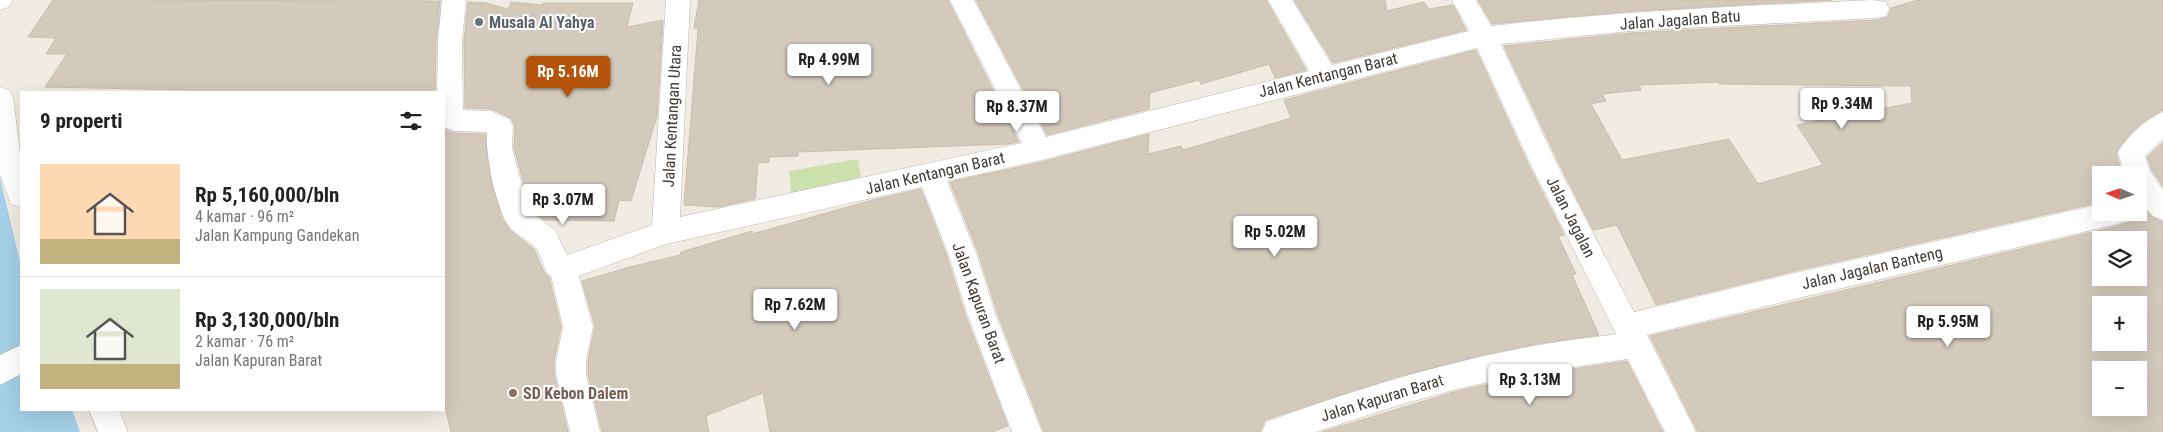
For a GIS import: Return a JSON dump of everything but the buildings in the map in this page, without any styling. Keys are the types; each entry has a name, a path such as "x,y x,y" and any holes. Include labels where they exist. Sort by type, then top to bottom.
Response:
{"street":[{"path":"454,0 450,41 450,118 454,120 491,122 500,126 499,148 513,205 519,219 545,238 557,264 563,269 578,327 578,337 572,352 570,369 585,432"},
{"name":"Jalan Kentangan Utara","path":"665,232 678,0"},
{"path":"962,0 1029,128 1038,150"},
{"path":"1280,0 1325,76"},
{"name":"Jalan Jagalan","path":"1464,0 1544,165 1681,432"},
{"name":"Jalan Jagalan Batu","path":"1483,36 1665,21 1877,9"},
{"name":"Jalan Kentangan Barat","path":"563,269 665,232 1038,150 1483,36"},
{"path":"0,97 7,157 20,193"},
{"path":"2136,166 2131,153 2163,123"},
{"name":"Jalan Kapuran Barat","path":"931,174 962,253 982,316 1027,432"},
{"path":"2148,193 2153,207"},
{"name":"Jalan Jagalan Banteng","path":"1631,336 1790,287 2092,218"},
{"name":"Jalan Kapuran Barat","path":"1278,432 1334,410 1426,383 1631,336"},
{"path":"0,371 20,359"},
{"path":"104,411 113,432"}],"green space":[{"path":"858,159 863,189 792,203 789,171"}],"water":[{"path":"0,178 20,262 20,411 72,411 80,432 0,432"}],"place":[{"name":"Musala Al Yahya","path":"479,22"},
{"name":"SD Kebon Dalem","path":"513,393"}]}
